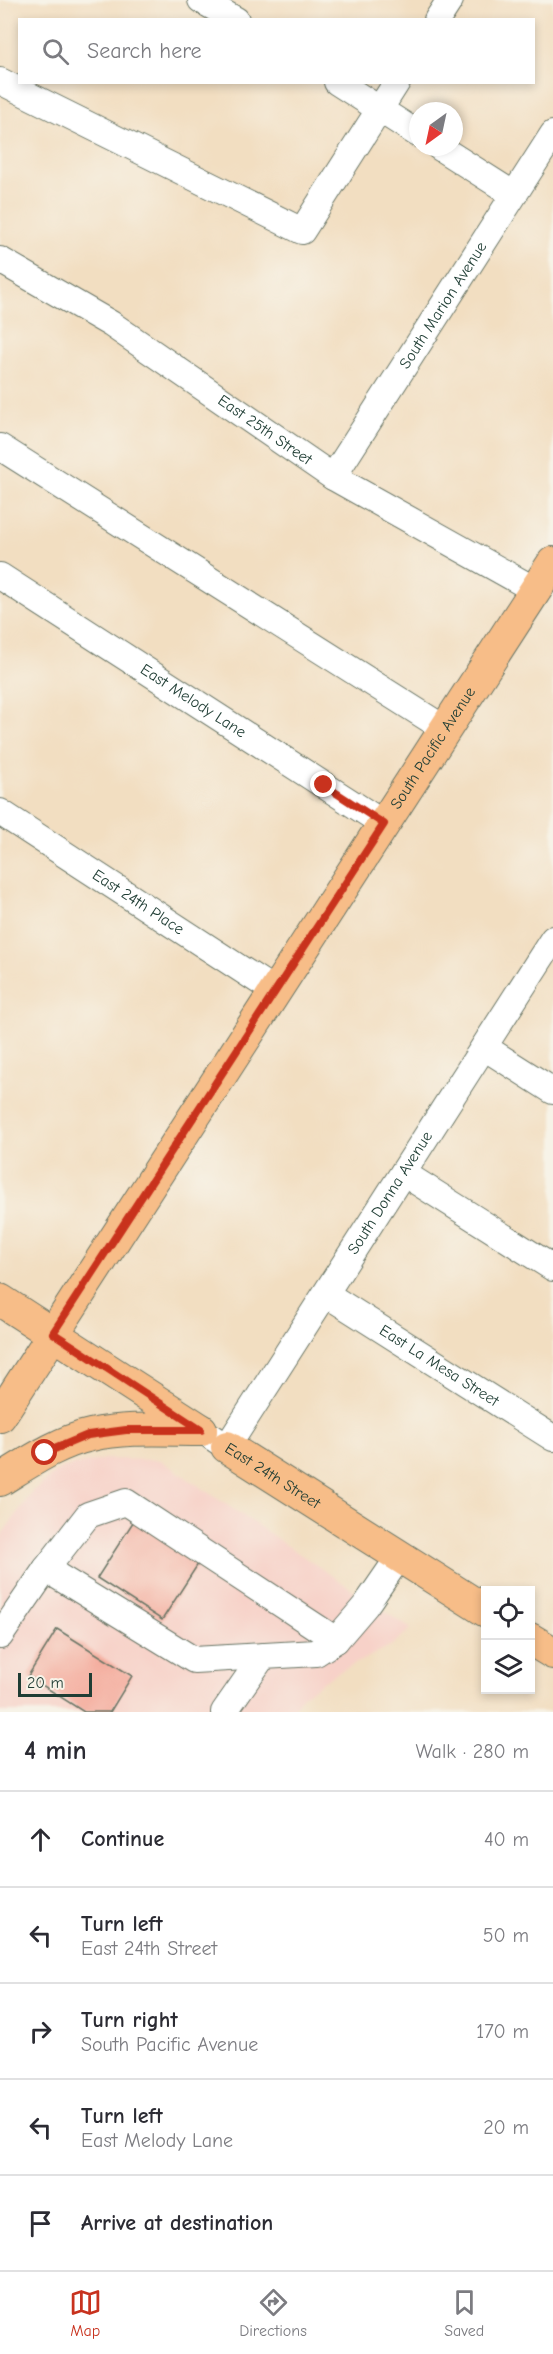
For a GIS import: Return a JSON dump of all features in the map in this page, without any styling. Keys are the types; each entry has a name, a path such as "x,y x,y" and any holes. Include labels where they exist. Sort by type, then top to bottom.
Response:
{"main road":[{"name":"South Pacific Avenue","path":"0,1416 553,563"},
{"name":"East 24th Street","path":"0,1300 201,1430"},
{"path":"0,1480 45,1453 88,1435 126,1430 201,1430"},
{"name":"East 24th Street","path":"227,1447 481,1608"},
{"path":"533,1640 553,1653"}],"street":[{"path":"201,0 232,18"},
{"path":"438,18 450,0"},
{"path":"0,81 302,231 396,84"},
{"path":"339,84 409,128"},
{"name":"South Marion Avenue","path":"333,477 553,134"},
{"path":"453,156 513,194"},
{"name":"East 25th Street","path":"0,260 111,324 333,477 535,590"},
{"path":"0,447 445,729"},
{"name":"East Melody Lane","path":"0,576 384,824"},
{"name":"East 24th Place","path":"0,812 276,992"},
{"name":"South Donna Avenue","path":"227,1447 553,939"},
{"path":"484,1047 553,1091"},
{"path":"403,1173 553,1268"},
{"name":"East La Mesa Street","path":"326,1294 553,1438"},
{"name":"East 24th Street","path":"201,1430 227,1447"},
{"path":"0,1636 46,1569 88,1515 126,1502 336,1640"},
{"path":"46,1569 194,1660 316,1653 336,1640 366,1605 399,1557"},
{"path":"224,1712 263,1656"}],"shaded area":[{"path":"105,1459 160,1460 411,1629 392,1645 337,1673 303,1695 291,1712 0,1712 0,1537 34,1490 61,1468"}],"building":[{"path":"135,1519 200,1561 162,1620 97,1578"},
{"path":"57,1629 132,1676 110,1712 84,1712 28,1676"}],"route":[{"path":"45,1453 88,1435 126,1430 201,1430 53,1333 384,824 324,785"}]}
